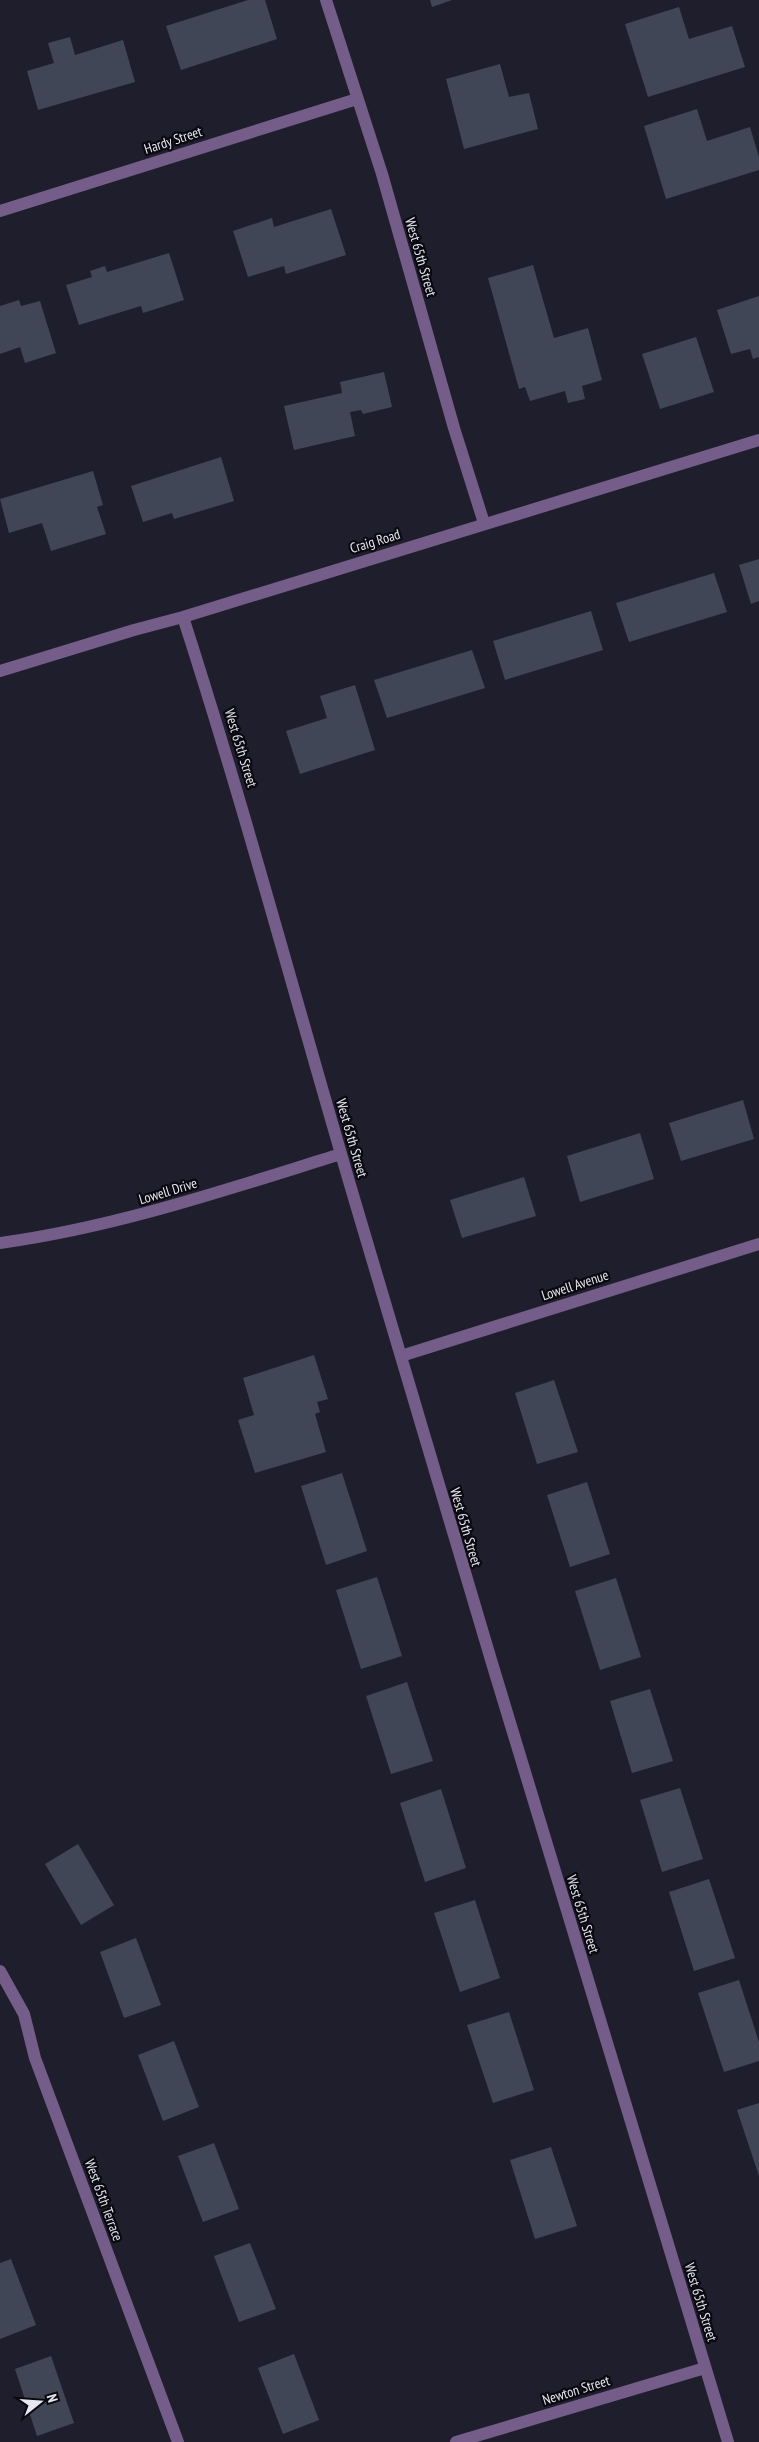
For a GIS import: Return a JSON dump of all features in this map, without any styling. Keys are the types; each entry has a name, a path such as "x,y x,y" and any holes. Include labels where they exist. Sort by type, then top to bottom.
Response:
{"street":[{"name":"West 65th Street","path":"326,0 382,174 454,428 484,523"},
{"name":"Hardy Street","path":"0,210 357,99"},
{"name":"Craig Road","path":"0,671 134,630 183,618 484,523 759,440"},
{"name":"West 65th Street","path":"183,618 234,777 340,1154 463,1570 728,2442"},
{"name":"Lowell Drive","path":"0,1243 50,1236 141,1215 340,1154"},
{"name":"Lowell Avenue","path":"401,1356 759,1244"},
{"name":"West 65th Terrace","path":"0,1971 24,2014 35,2058 178,2442"},
{"name":"Newton Street","path":"456,2442 705,2368"}],"building":[{"path":"248,0 265,0 277,39 181,70 166,26"},
{"path":"430,0 452,0 432,7"},
{"path":"679,7 689,39 732,26 745,67 648,97 625,24"},
{"path":"70,37 75,55 123,40 135,82 38,110 27,71 54,63 48,43"},
{"path":"500,64 509,97 529,93 538,129 464,149 446,79"},
{"path":"697,109 707,141 750,127 759,157 759,170 666,199 644,126"},
{"path":"331,209 346,255 286,274 284,266 248,277 233,231 272,218 274,227"},
{"path":"169,253 184,300 143,313 141,306 79,325 66,285 92,277 90,271 105,266 107,272"},
{"path":"533,265 554,338 588,328 602,380 582,386 585,399 568,403 565,391 530,401 525,387 519,389 488,278"},
{"path":"759,296 759,357 753,359 750,349 731,354 717,310"},
{"path":"19,300 21,306 40,301 56,353 25,363 20,347 0,354 0,306"},
{"path":"696,337 714,392 660,409 642,354"},
{"path":"384,372 392,407 363,414 361,410 350,412 355,436 294,450 284,406 342,393 340,382"},
{"path":"221,457 234,501 174,519 172,513 143,522 131,486"},
{"path":"93,471 103,505 97,507 106,534 51,551 42,523 9,533 0,499"},
{"path":"759,559 759,601 751,604 739,565"},
{"path":"714,573 727,612 629,642 616,603"},
{"path":"591,611 603,650 505,680 493,641"},
{"path":"472,650 485,688 387,718 374,680"},
{"path":"355,685 375,750 300,774 286,731 327,718 320,696"},
{"path":"743,1100 754,1139 681,1161 669,1123"},
{"path":"640,1133 654,1179 580,1202 567,1156"},
{"path":"524,1177 536,1216 462,1238 450,1200"},
{"path":"314,1355 328,1399 317,1402 320,1412 315,1414 326,1452 255,1473 238,1420 254,1415 243,1378"},
{"path":"554,1380 578,1452 537,1464 515,1393"},
{"path":"342,1473 367,1551 326,1565 301,1486"},
{"path":"587,1482 610,1554 570,1567 547,1495"},
{"path":"377,1577 402,1656 361,1669 336,1590"},
{"path":"616,1578 641,1657 600,1670 575,1591"},
{"path":"407,1682 433,1761 391,1774 366,1696"},
{"path":"650,1689 673,1761 632,1773 610,1701"},
{"path":"680,1788 703,1859 662,1872 640,1800"},
{"path":"441,1789 466,1868 425,1882 400,1803"},
{"path":"78,1844 114,1905 81,1925 45,1864"},
{"path":"709,1879 735,1958 694,1971 669,1892"},
{"path":"475,1900 500,1978 460,1992 434,1913"},
{"path":"136,1938 161,2005 124,2018 100,1952"},
{"path":"739,1980 759,2042 759,2061 724,2072 698,1993"},
{"path":"509,2012 534,2090 493,2103 467,2025"},
{"path":"174,2041 199,2107 163,2121 138,2055"},
{"path":"759,2103 759,2176 737,2110"},
{"path":"214,2143 239,2209 203,2222 178,2156"},
{"path":"551,2147 577,2226 535,2239 510,2160"},
{"path":"250,2243 276,2309 239,2322 214,2256"},
{"path":"11,2259 36,2325 0,2339 0,2263"},
{"path":"294,2354 319,2420 283,2434 258,2368"},
{"path":"51,2356 74,2423 37,2436 15,2369"}]}
